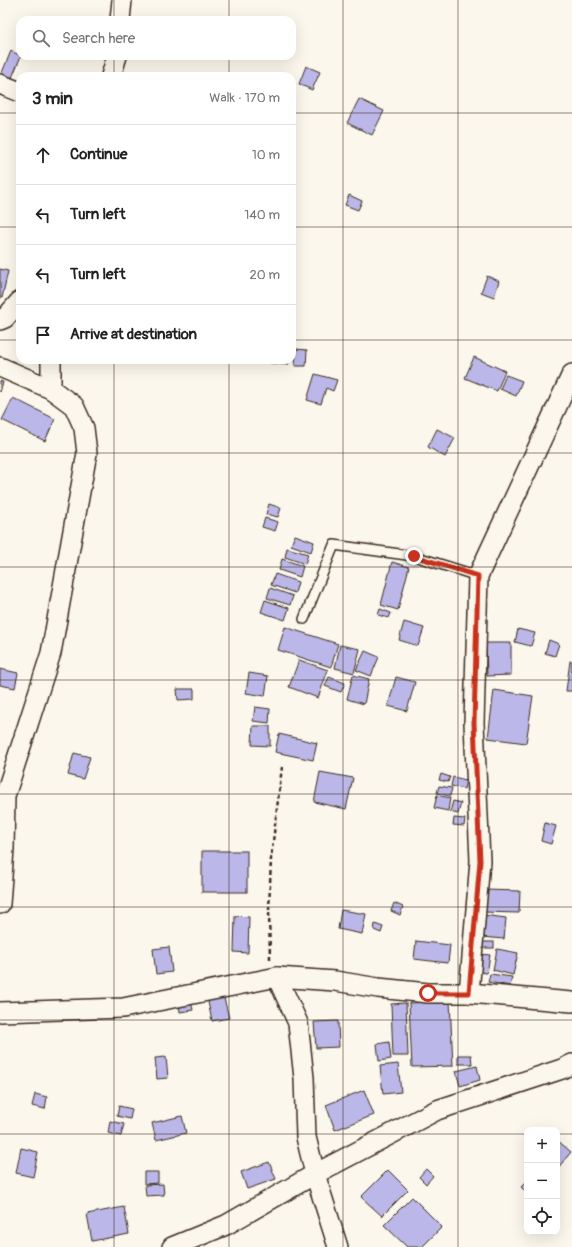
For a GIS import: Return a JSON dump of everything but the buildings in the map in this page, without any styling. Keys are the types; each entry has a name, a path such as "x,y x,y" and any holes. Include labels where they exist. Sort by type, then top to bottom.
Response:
{"street":[{"path":"120,16 122,0"},
{"path":"112,72 116,60"},
{"path":"0,84 16,90"},
{"path":"0,320 5,318 16,306"},
{"path":"51,364 51,389"},
{"path":"0,367 51,389 74,406 84,428 87,454 51,653 5,796 0,904"},
{"path":"469,993 480,861 474,723 478,576 572,374"},
{"path":"274,977 298,1023 304,1078 306,1137 315,1174 338,1247"},
{"path":"0,1012 123,1008 274,977 334,981 378,988 428,993 469,993 572,1002"},
{"path":"172,1247 226,1225 315,1174 437,1110 562,1069 572,1064"}],"lane":[{"path":"304,619 334,545 414,556 478,576"}],"path":[{"path":"274,977 269,912 271,858 282,767"}],"route":[{"path":"414,556 478,576 474,723 480,861 469,993 428,993"}]}
